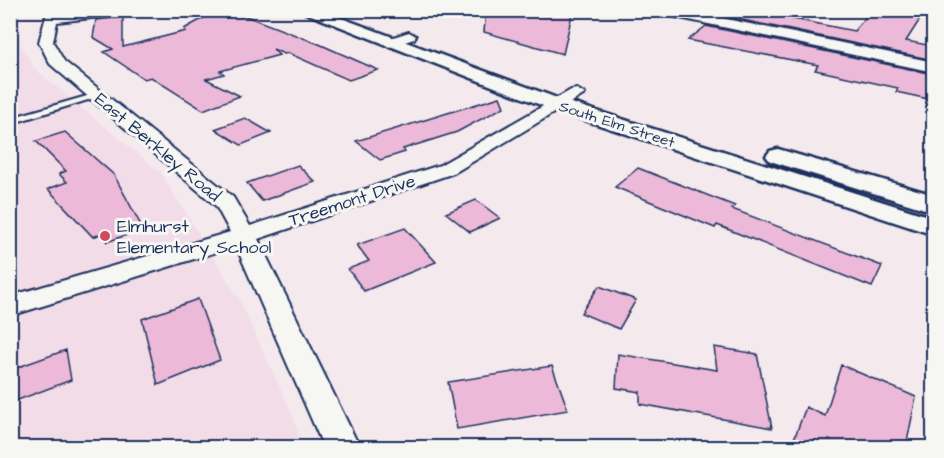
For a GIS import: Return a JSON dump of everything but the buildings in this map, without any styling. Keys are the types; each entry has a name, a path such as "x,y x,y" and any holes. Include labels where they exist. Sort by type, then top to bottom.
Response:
{"street":[{"name":"East Berkley Road","path":"127,10 51,20 46,42 58,64 225,202 244,236 342,447"},
{"name":"South Elm Street","path":"305,10 399,39 567,99 931,215"},
{"name":"South Elm Street","path":"342,10 399,39"},
{"path":"661,10 933,68"},
{"name":"Treemont Drive","path":"10,306 244,236 447,169 567,99"}],"lane":[{"path":"10,121 97,96"}],"shaded area":[{"name":"Elmhurst Elementary School","path":"10,11 20,11 20,43 35,69 161,173 239,299 293,416 302,447 11,447"}],"place":[{"name":"Elmhurst Elementary School","path":"105,236"}]}
